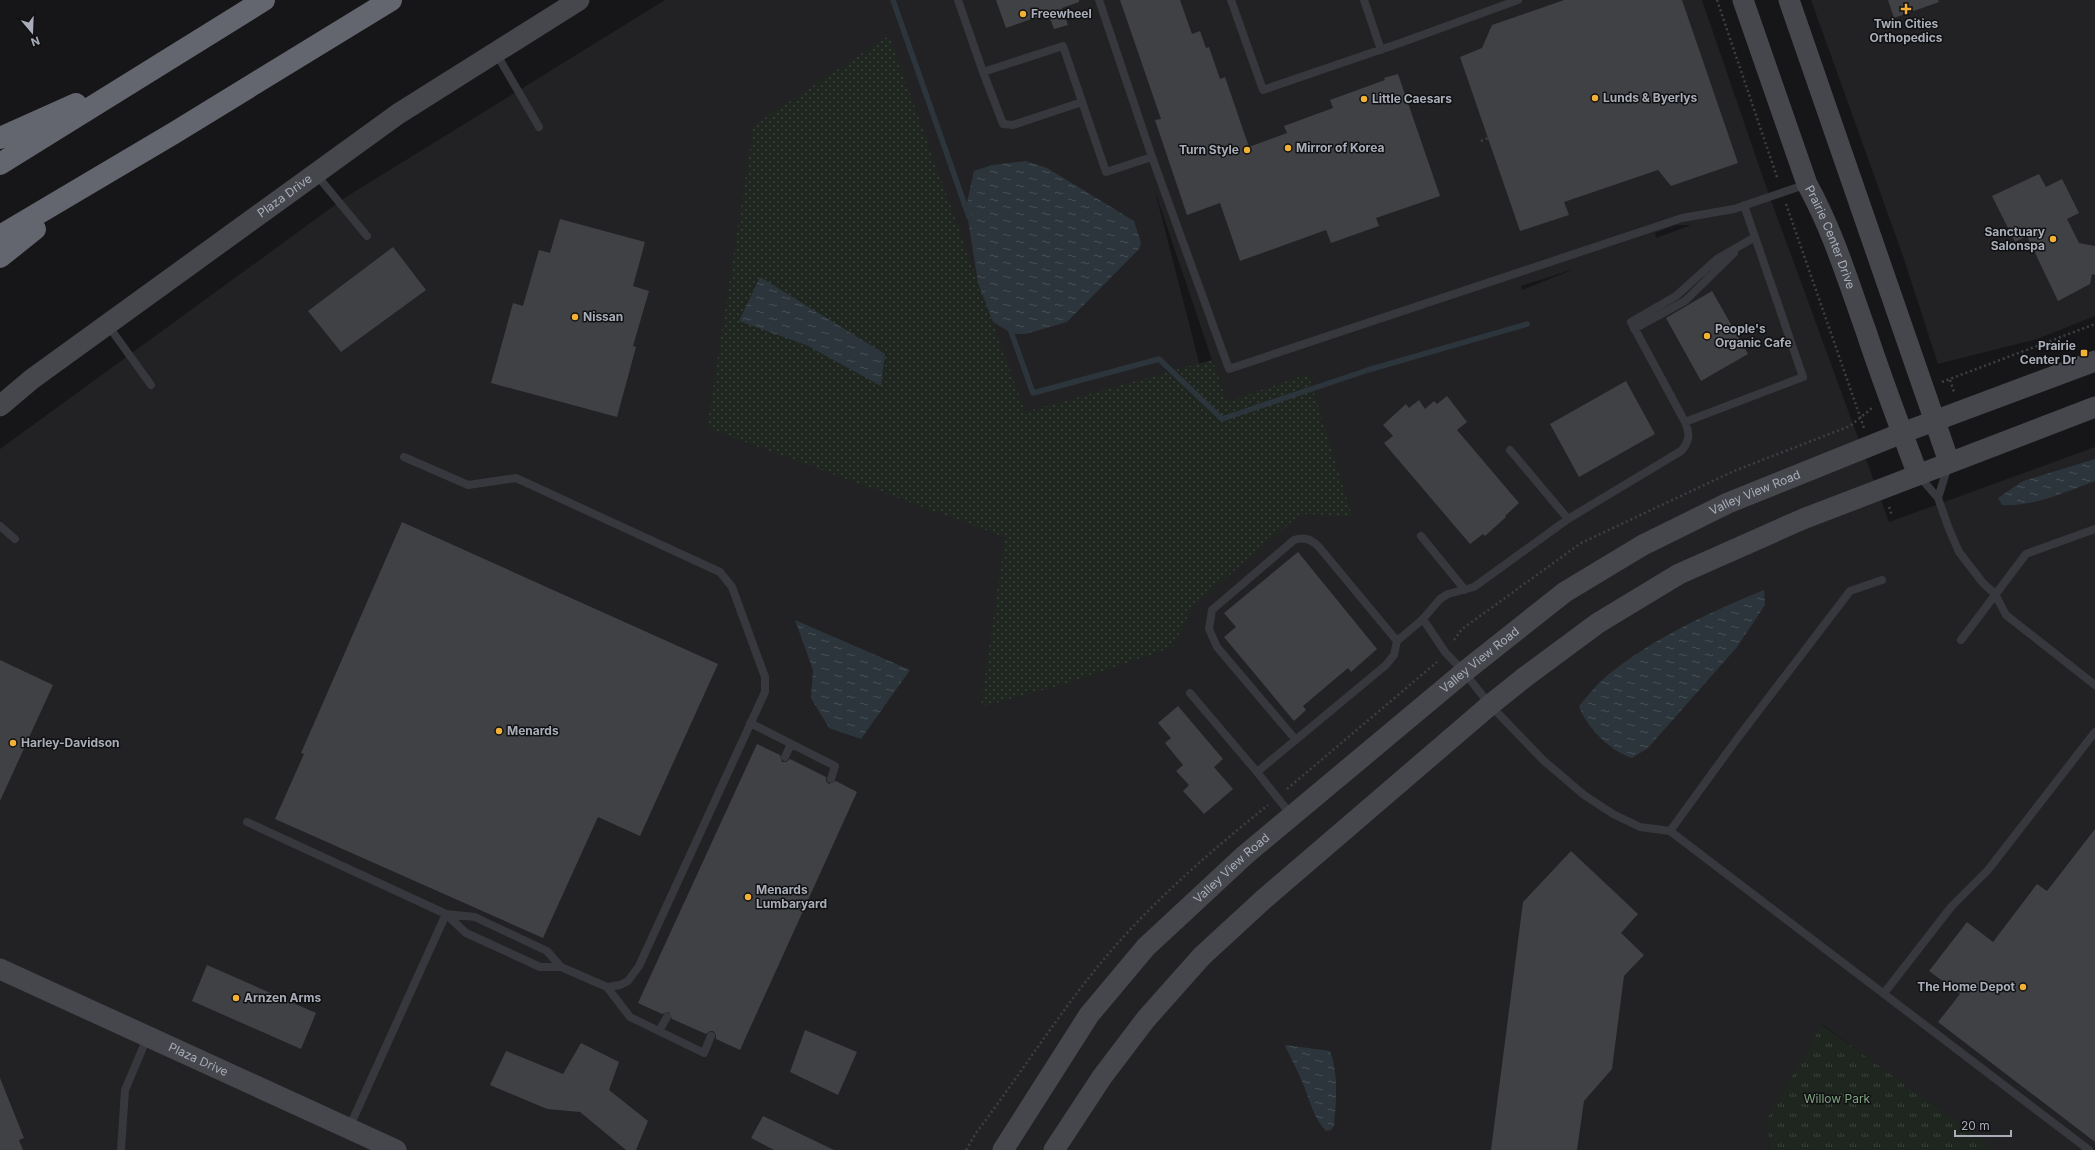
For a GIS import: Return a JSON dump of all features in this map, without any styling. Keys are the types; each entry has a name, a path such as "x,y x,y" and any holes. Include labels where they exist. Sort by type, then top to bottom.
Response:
{"highway":[{"path":"0,164 264,0"},
{"path":"0,236 174,133 391,0"},
{"path":"0,138 141,76"},
{"path":"0,257 28,233 174,133"}],"main road":[{"name":"Plaza Drive","path":"0,406 32,379 315,172 398,114 579,0"},
{"name":"Prairie Center Drive","path":"1743,0 1807,184 1822,212 1833,238 1918,475"},
{"path":"1789,0 1949,462"},
{"name":"Valley View Road","path":"1003,1150 1089,1015 1146,947 1194,901 1292,816 1464,672 1565,592 1643,545 1728,503 1902,433 2095,361"},
{"path":"1054,1150 1106,1071 1146,1019 1202,956 1264,899 1490,705 1598,623 1679,574 1803,519 2095,407"},
{"name":"Plaza Drive","path":"0,969 396,1150"}],"lane":[{"path":"958,0 1003,124 1013,125 1082,102"},
{"path":"1098,0 1152,157 1229,369 1682,218 1744,205 1807,184"},
{"path":"1231,0 1263,90 1381,50 1518,0"},
{"path":"1364,0 1381,50"},
{"path":"983,72 1063,46 1106,172 1152,157"},
{"path":"495,52 540,127"},
{"path":"315,172 367,236"},
{"path":"1685,422 1803,377 1744,205"},
{"path":"1257,772 1386,665 1394,655 1397,641 1424,619 1440,599 1448,594 1474,587 1568,519 1681,451 1686,446 1689,438 1685,422 1634,329 1685,301 1739,248 1755,237"},
{"path":"108,324 151,385"},
{"path":"1510,450 1568,519"},
{"path":"404,457 468,485 516,478 720,572 732,587 765,677 765,692 639,966 628,981 620,985 607,986 561,967 540,967 466,934 446,914"},
{"path":"1938,498 1949,462"},
{"path":"1918,475 1938,498 1948,529 1959,552 1983,583 1995,594 2006,615 2095,685"},
{"path":"0,526 15,539"},
{"path":"1962,640 2026,554 2095,529"},
{"path":"1421,536 1465,590"},
{"path":"1295,739 1217,647 1209,629 1209,618 1212,610 1294,540 1307,538 1319,547 1397,641"},
{"path":"1670,831 1737,739 1850,591 1882,580"},
{"path":"1424,619 1445,652 1464,672 1490,705 1543,760 1584,795 1613,814 1640,827 1670,831 1885,992 2089,1150"},
{"path":"1190,693 1292,816"},
{"path":"750,723 835,766 831,779"},
{"path":"1885,992 1951,907 1988,870 2095,732"},
{"path":"785,757 790,744"},
{"path":"247,822 446,914 475,917 547,951 561,967"},
{"path":"349,1128 446,914"},
{"path":"607,986 630,1017 659,1031 704,1052 711,1036"},
{"path":"659,1031 667,1017"},
{"path":"121,1150 125,1090 148,1036"}],"path":[{"path":"1717,0 1870,446"},
{"path":"1481,141 1488,138"},
{"path":"1950,380 2095,324"},
{"path":"1884,488 1892,516"}],"shaded area":[{"path":"665,0 1702,0 1769,195 1889,522 2095,447 2095,1150 1993,1150 1823,1025 1768,1127 1770,1150 0,1150 0,449 346,197","holes":["1155,191 1212,360 1228,402 1211,409","1676,225 1691,225 1656,238 1655,233","1574,269 1522,290 1521,286"]},
{"path":"1811,0 2095,0 2095,316 2037,339 1938,364 1903,256"}],"green space":[{"path":"889,36 1025,412 1212,360 1228,402 1308,374 1352,516 1305,514 1294,519 1193,606 1173,647 1071,682 981,707 1005,537 707,428 754,125"},
{"name":"Willow Park","path":"1822,1025 1995,1150 1770,1150 1767,1119"}],"water":[{"path":"1026,161 1047,168 1134,221 1141,243 1139,249 1067,322 1025,334 1013,334 993,322 978,283 966,207 974,171 992,165"},
{"path":"760,277 885,354 881,386 806,345 739,321"},
{"path":"2095,459 2095,481 2049,498 2026,504 2002,505 1998,498 2023,481"},
{"path":"1764,590 1765,605 1737,647 1648,748 1632,758 1615,750 1593,730 1582,714 1579,706 1599,683 1616,668 1677,630 1721,608"},
{"path":"795,620 910,670 861,739 829,728 811,698 813,670"},
{"path":"1285,1046 1330,1051 1336,1079 1334,1126 1331,1130 1326,1131 1318,1121 1302,1081"}],"building":[{"name":"Freewheel","path":"996,0 1079,0 1079,2 1062,8 1068,25 1054,29 1048,13 1006,28"},
{"path":"1120,0 1180,0 1192,34 1200,31 1206,48 1209,47 1220,79 1225,77 1249,147 1287,133 1284,126 1333,108 1330,100 1385,80 1384,78 1398,74 1440,196 1376,218 1379,226 1331,243 1326,230 1240,261 1220,203 1187,215 1155,120 1161,119"},
{"name":"Lunds & Byerlys","path":"1564,0 1682,0 1738,163 1671,186 1658,170 1564,202 1569,215 1520,231 1460,57 1482,48 1492,25"},
{"name":"Twin Cities Orthopedics","path":"1888,0 1938,0 1939,2 1894,18"},
{"name":"Sanctuary Salonspa","path":"2039,174 2046,187 2062,179 2079,213 2067,219 2079,243 2095,246 2095,275 2092,274 2090,284 2058,301 2027,236 2015,242 1992,196"},
{"name":"Nissan","path":"560,219 645,242 633,286 649,291 633,346 636,347 617,417 491,383 513,303 523,306 539,250 550,253"},
{"path":"393,247 426,290 341,352 308,311"},
{"name":"People's Organic Cafe","path":"1712,291 1748,354 1701,381 1666,318"},
{"path":"1626,381 1655,434 1579,477 1550,424"},
{"path":"1447,396 1467,422 1457,430 1519,503 1485,536 1483,534 1470,544 1384,443 1393,436 1383,425 1406,404 1409,408 1419,400 1425,409 1434,401 1437,404"},
{"name":"Menards","path":"402,522 718,664 640,836 598,817 543,938 275,819 304,754 301,753"},
{"path":"1298,552 1377,649 1351,672 1348,668 1303,706 1306,710 1294,721 1224,637 1236,627 1224,613"},
{"name":"Harley-Davidson","path":"0,660 53,685 0,801"},
{"path":"1178,706 1223,759 1214,767 1233,789 1204,814 1183,791 1189,785 1176,771 1183,765 1165,743 1171,738 1158,723"},
{"name":"Menards Lumbaryard","path":"757,744 780,755 782,762 786,762 790,759 826,777 826,781 829,784 836,781 857,792 740,1050 716,1039 716,1035 713,1031 706,1034 672,1019 669,1012 662,1014 638,1003"},
{"name":"The Home Depot","path":"2095,829 2095,1142 1938,1022 1960,994 1929,971 1967,922 1993,942 2037,884 2047,891"},
{"path":"1571,851 1638,914 1621,933 1644,955 1624,976 1612,1069 1584,1101 1577,1150 1491,1150 1523,902"},
{"path":"207,965 316,1013 301,1049 192,1001"},
{"path":"805,1030 857,1052 838,1095 790,1072"},
{"path":"581,1043 619,1062 609,1090 648,1121 636,1150 626,1150 580,1112 547,1109 490,1085 506,1051 563,1074"},
{"path":"0,1078 24,1138 19,1140 23,1150 0,1150"},
{"path":"763,1116 834,1150 774,1150 751,1138"}],"waterway":[{"path":"893,0 969,217"},
{"path":"1009,326 1033,393 1159,359 1222,419 1368,370 1527,324"}],"place":[{"name":"Twin Cities Orthopedics","path":"1906,9"},
{"name":"Freewheel","path":"1023,14"},
{"name":"Lunds & Byerlys","path":"1595,98"},
{"name":"Little Caesars","path":"1364,99"},
{"name":"Mirror of Korea","path":"1288,148"},
{"name":"Turn Style","path":"1247,150"},
{"name":"Sanctuary Salonspa","path":"2053,239"},
{"name":"Nissan","path":"575,317"},
{"name":"People's Organic Cafe","path":"1707,336"},
{"name":"Prairie Center Dr","path":"2084,353"},
{"name":"Menards","path":"499,731"},
{"name":"Harley-Davidson","path":"13,743"},
{"name":"Menards Lumbaryard","path":"748,897"},
{"name":"The Home Depot","path":"2023,987"},
{"name":"Arnzen Arms","path":"236,998"}]}
